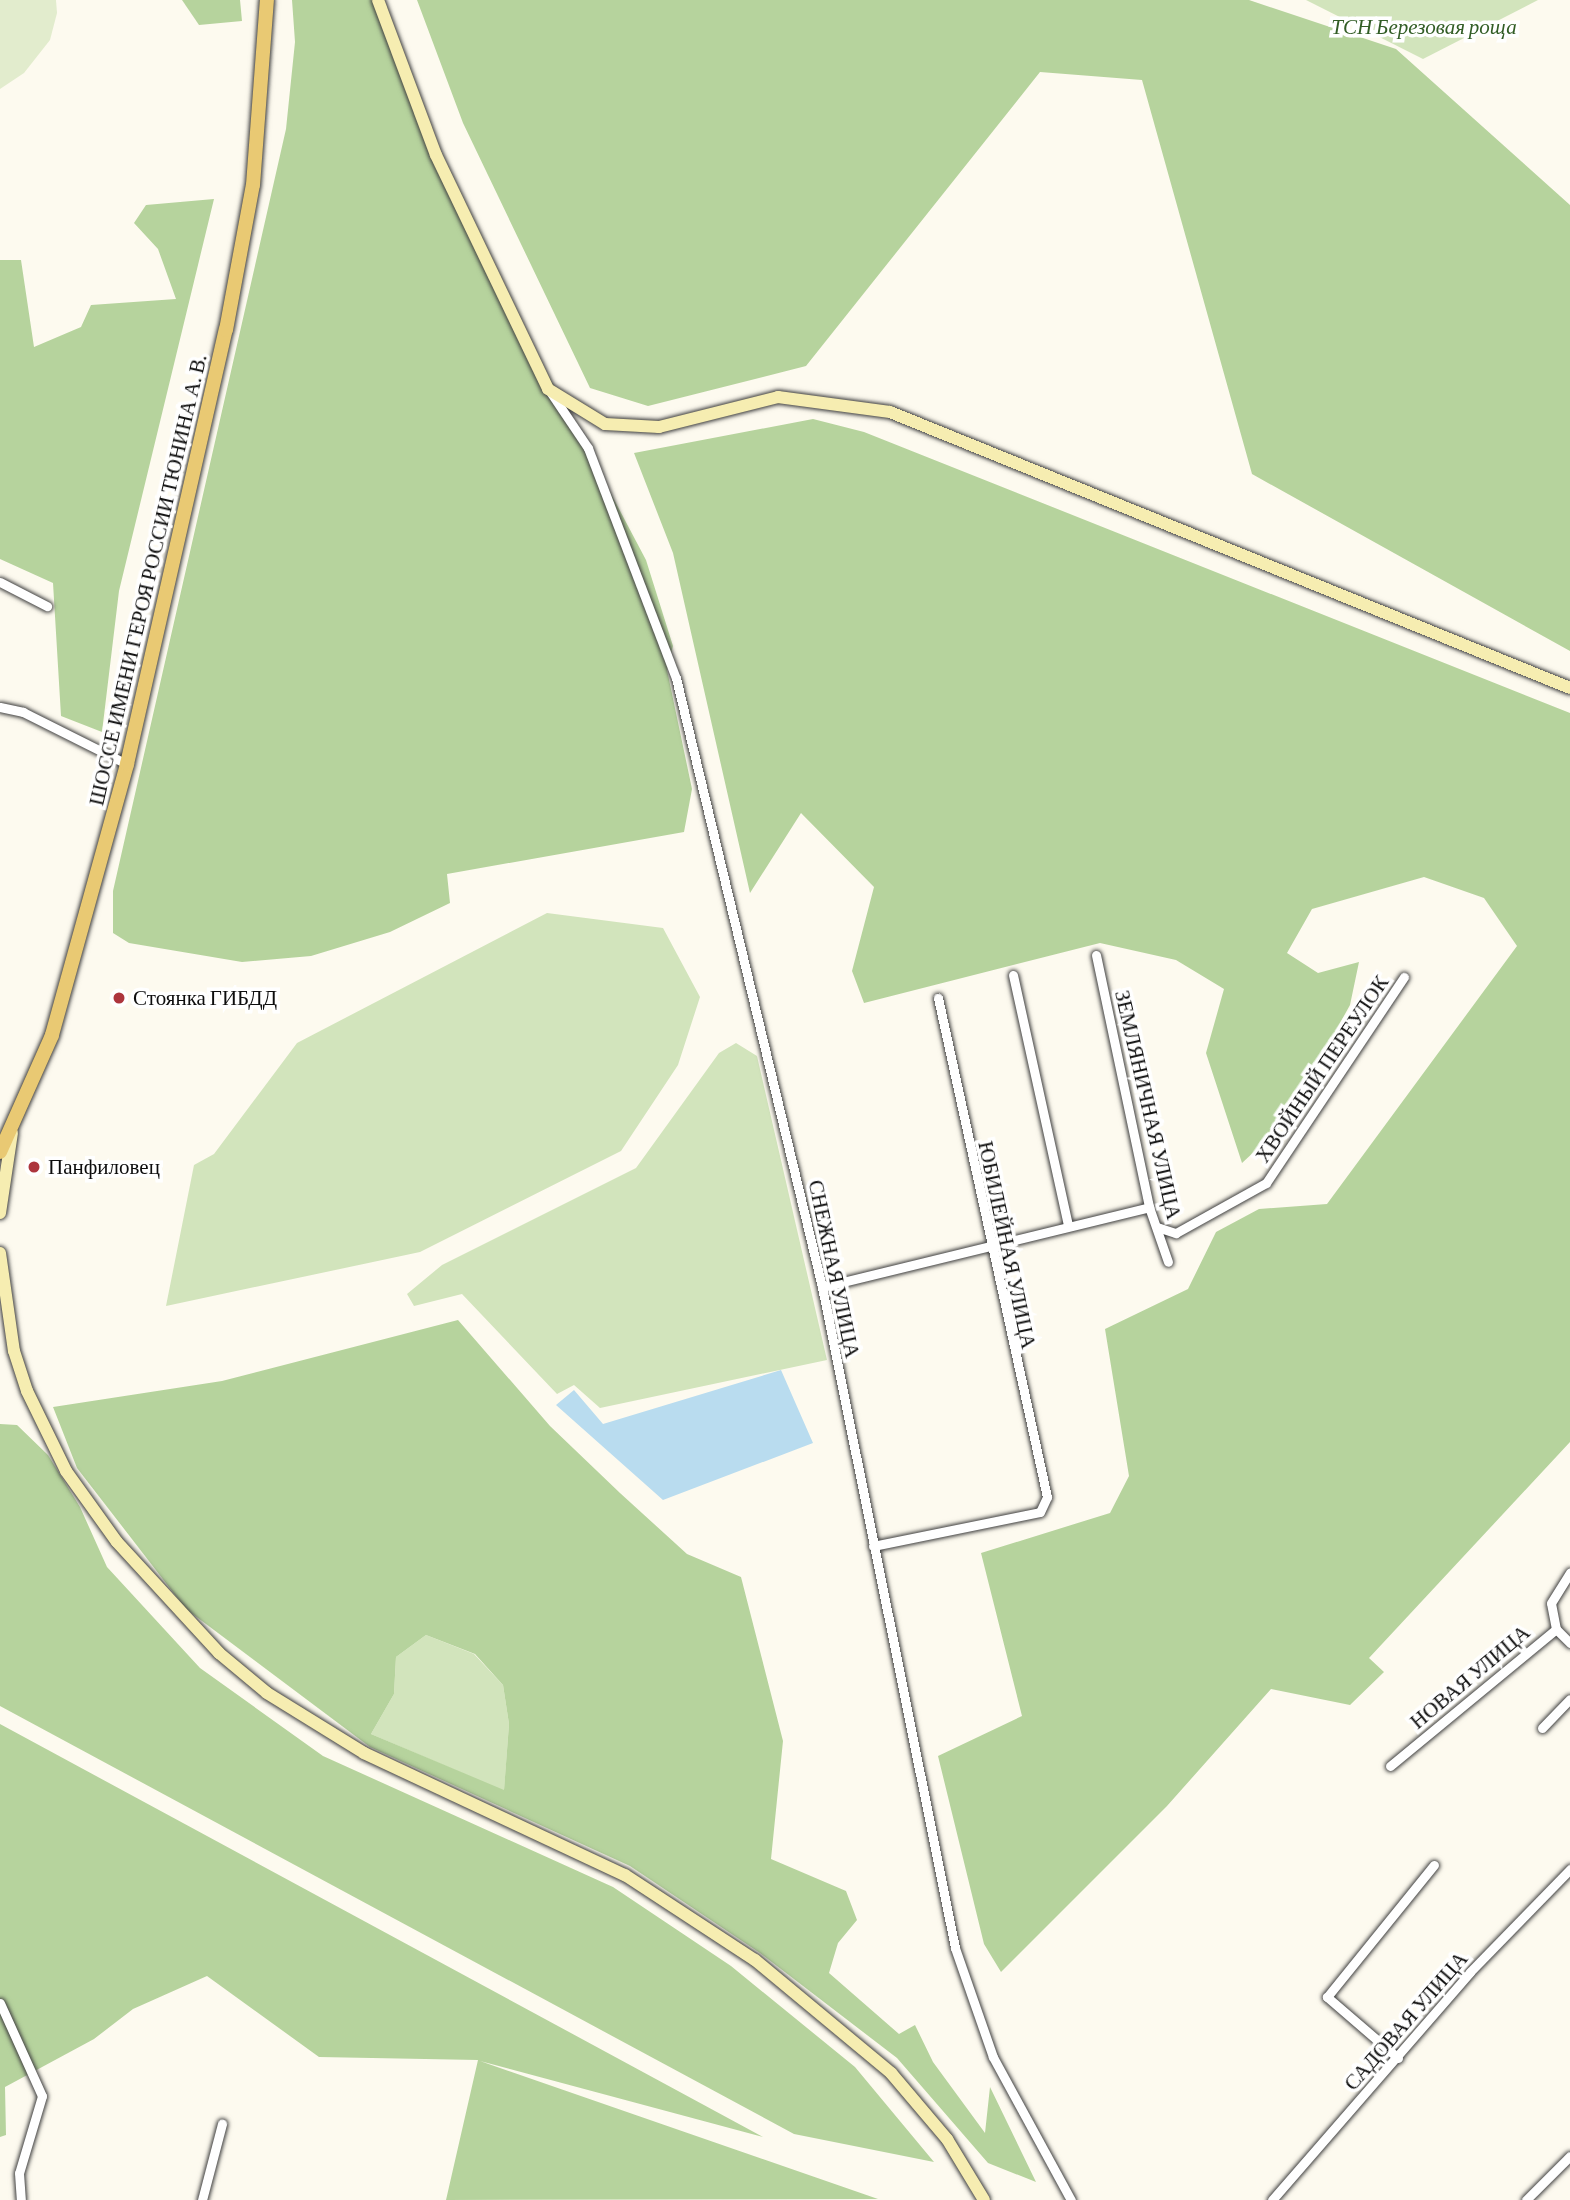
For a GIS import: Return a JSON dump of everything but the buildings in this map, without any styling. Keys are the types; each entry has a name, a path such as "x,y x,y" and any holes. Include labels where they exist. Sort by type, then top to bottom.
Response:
{"main road":[{"name":"ШОССЕ ИМЕНИ ГЕРОЯ РОССИИ ТЮНИНА А. В.","path":"0,1152 52,1035 127,764 226,330 253,185 267,0"}],"street":[{"path":"378,0 436,155 548,389 605,424 646,426 698,420 778,397 890,412 1570,688"},
{"name":"СНЕЖНАЯ УЛИЦА","path":"548,389 588,448 676,678 822,1287 955,1948 993,2057 1071,2200"},
{"path":"0,582 47,606"},
{"path":"0,707 23,712 127,764"},
{"name":"ЗЕМЛЯНИЧНАЯ УЛИЦА","path":"1096,956 1149,1207 1168,1262"},
{"path":"1013,975 1068,1226"},
{"name":"ХВОЙНЫЙ ПЕРЕУЛОК","path":"1157,1227 1176,1233 1266,1183 1404,977"},
{"name":"ЮБИЛЕЙНАЯ УЛИЦА","path":"873,1546 1040,1512 1047,1497 987,1244 937,998"},
{"path":"0,1213 13,1126"},
{"path":"822,1287 987,1244 1149,1207"},
{"path":"0,1253 5,1334 27,1391 66,1471 117,1542 219,1653 267,1693 364,1753 625,1875 755,1960 891,2073 947,2139 984,2200"},
{"name":"НОВАЯ УЛИЦА","path":"1390,1766 1556,1629 1550,1603 1570,1573"},
{"path":"1556,1629 1570,1643"},
{"path":"1542,1728 1570,1699"},
{"path":"1398,2058 1327,1997 1434,1865"},
{"name":"САДОВАЯ УЛИЦА","path":"1272,2200 1570,1868"},
{"path":"0,2003 42,2096 19,2173 18,2199"},
{"path":"202,2200 222,2124"},
{"path":"1526,2200 1570,2156"}],"green space":[{"path":"0,0 56,0 57,13 50,40 24,73 0,89"},
{"path":"182,0 240,0 242,21 199,25"},
{"path":"292,0 375,0 434,159 646,560 673,646 667,670 692,789 684,832 447,874 450,903 390,932 311,956 242,962 129,943 113,933 113,891 286,129 295,42"},
{"path":"417,0 1249,0 1396,49 1570,205 1570,651 1252,474 1142,80 1040,72 806,366 648,406 590,388 463,123"},
{"name":"ТСН Березовая роща","path":"1306,0 1538,0 1423,59"},
{"path":"214,199 119,591 102,732 61,716 53,583 0,559 0,260 21,260 34,347 81,327 91,305 176,299 158,249 134,223 146,205"},
{"path":"813,419 864,432 1570,713 1570,1442 1369,1658 1384,1672 1350,1705 1271,1689 1167,1806 1001,1972 984,1944 938,1756 1022,1716 981,1553 1110,1513 1129,1476 1105,1329 1188,1289 1216,1232 1259,1209 1327,1204 1517,946 1484,898 1424,877 1312,909 1287,953 1318,973 1359,962 1350,1005 1284,1124 1242,1163 1206,1053 1224,989 1176,960 1100,943 864,1003 852,971 874,887 801,813 750,893 673,553 634,453"},
{"path":"547,913 663,928 700,997 678,1065 621,1151 420,1252 166,1306 194,1165 214,1154 297,1043"},
{"path":"736,1043 757,1056 827,1360 600,1408 574,1385 557,1394 462,1294 414,1306 407,1294 442,1265 636,1168 719,1053"},
{"path":"458,1320 550,1426 687,1554 741,1577 783,1741 771,1859 846,1891 857,1920 838,1943 829,1973 899,2034 915,2025 933,2062 985,2133 990,2087 1036,2182 988,2163 897,2058 760,1953 630,1866 370,1747 186,1609 77,1468 53,1407 222,1381","holes":["426,1635 475,1654 503,1685 509,1724 504,1790 371,1734 394,1694 396,1657"]},
{"path":"0,1424 17,1425 48,1455 80,1507 107,1567 200,1668 323,1756 613,1887 731,1966 855,2067 934,2162 794,2134 0,1706"},
{"path":"426,1635 474,1654 503,1685 509,1724 504,1791 371,1734 394,1694 396,1657"},
{"path":"0,1724 763,2137 480,2061 878,2199 446,2200 478,2060 319,2057 207,1976 133,2009 94,2039 5,2087 6,2135 0,2137"}],"water":[{"path":"781,1370 813,1443 663,1500 556,1405 574,1390 603,1424"}],"place":[{"name":"Стоянка ГИБДД","path":"119,998"},
{"name":"Панфиловец","path":"34,1167"}]}
